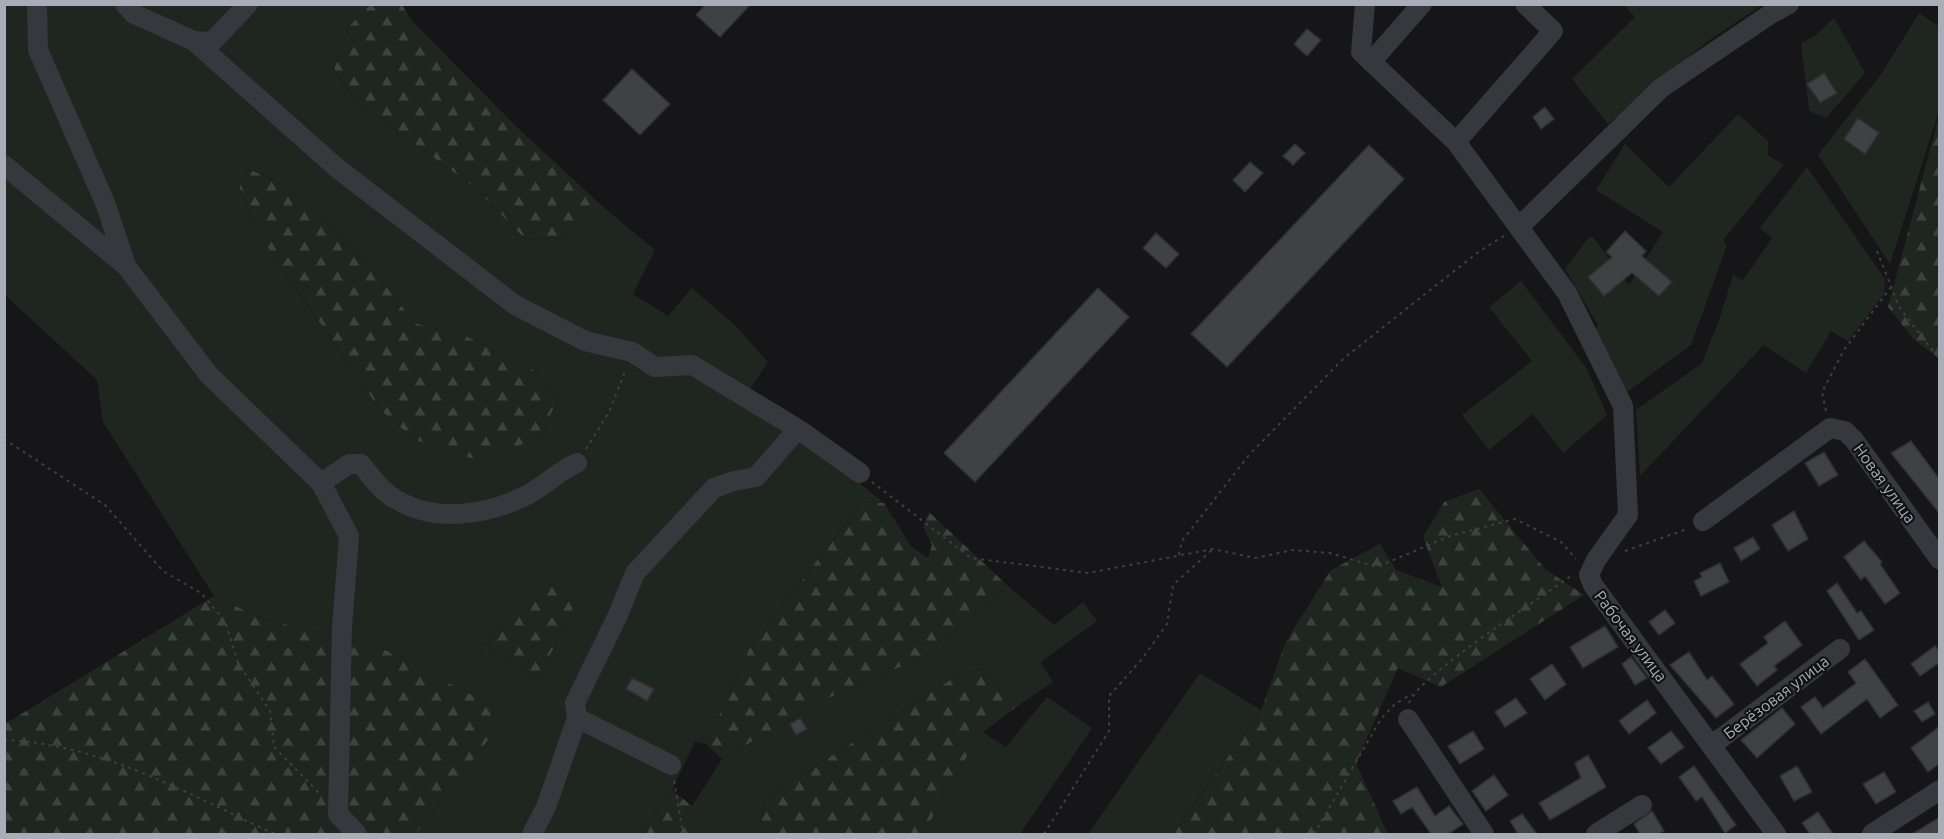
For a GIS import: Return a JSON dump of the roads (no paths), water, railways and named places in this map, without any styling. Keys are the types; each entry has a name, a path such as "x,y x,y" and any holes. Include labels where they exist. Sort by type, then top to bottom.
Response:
{"street":[{"path":"37,4 38,50 106,206 126,267"},
{"path":"125,4 134,14 194,40 212,42 248,4"},
{"path":"1365,4 1361,52 1371,62 1422,4"},
{"path":"1455,142 1553,31 1525,4"},
{"path":"1519,227 1661,88 1789,4"},
{"path":"194,40 338,168 515,305 585,341 632,352 655,367 692,365 798,429 860,474"},
{"name":"Рабочая улица","path":"1371,62 1455,142 1567,293 1623,406 1628,515 1586,571 1593,585 1776,834"},
{"path":"4,165 126,267 209,375 321,483 349,536 342,627 338,814 357,834"},
{"name":"Новая улица","path":"1703,521 1830,428 1845,431 1854,440 1940,560"},
{"path":"532,834 546,807 577,717 575,704 618,615 634,573 714,488 756,477 798,429"},
{"path":"321,483 349,464 361,464 378,486 398,501 442,516 493,509 528,495 563,469 577,463"},
{"name":"Берёзовая улица","path":"1712,745 1840,650"},
{"path":"577,717 671,765"},
{"path":"1408,719 1484,834"},
{"path":"1872,834 1940,790"},
{"path":"1596,834 1642,805"}]}
